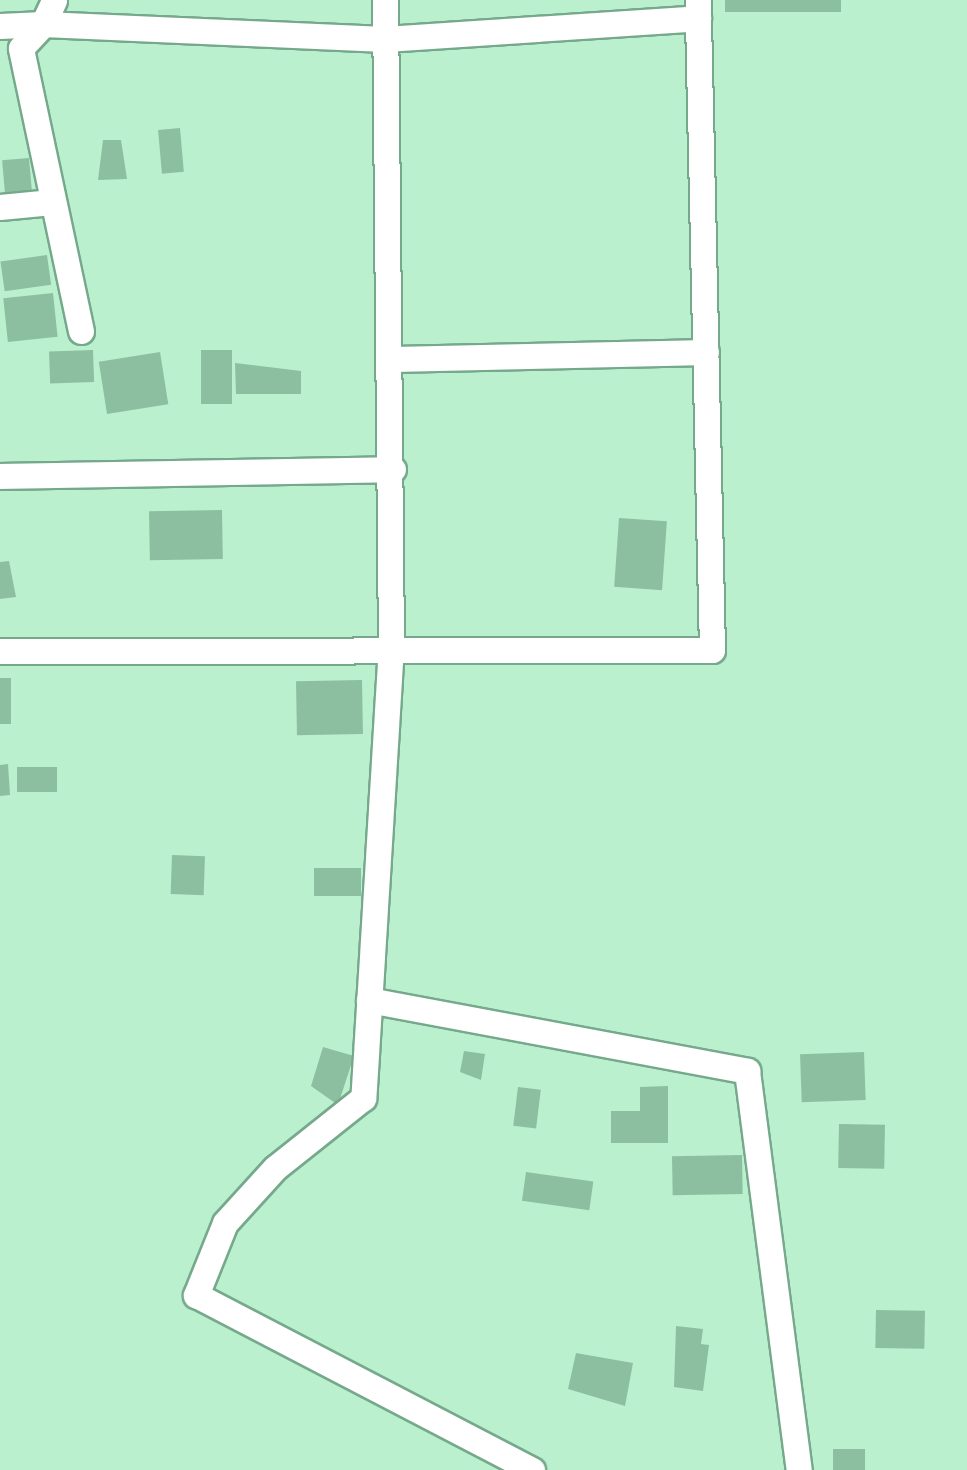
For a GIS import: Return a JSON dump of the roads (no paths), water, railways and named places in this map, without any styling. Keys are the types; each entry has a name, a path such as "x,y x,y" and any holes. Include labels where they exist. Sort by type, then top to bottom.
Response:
{"street":[{"path":"385,0 394,359 391,646 364,1098 275,1168 225,1224 196,1295 532,1470"},
{"path":"0,26 48,12 385,39 698,9 712,650 391,646 0,651"},
{"path":"48,12 21,48 81,331"},
{"path":"0,207 52,202"},
{"path":"394,359 706,352"},
{"path":"0,476 393,469"},
{"path":"370,1000 747,1072 798,1470"}]}
